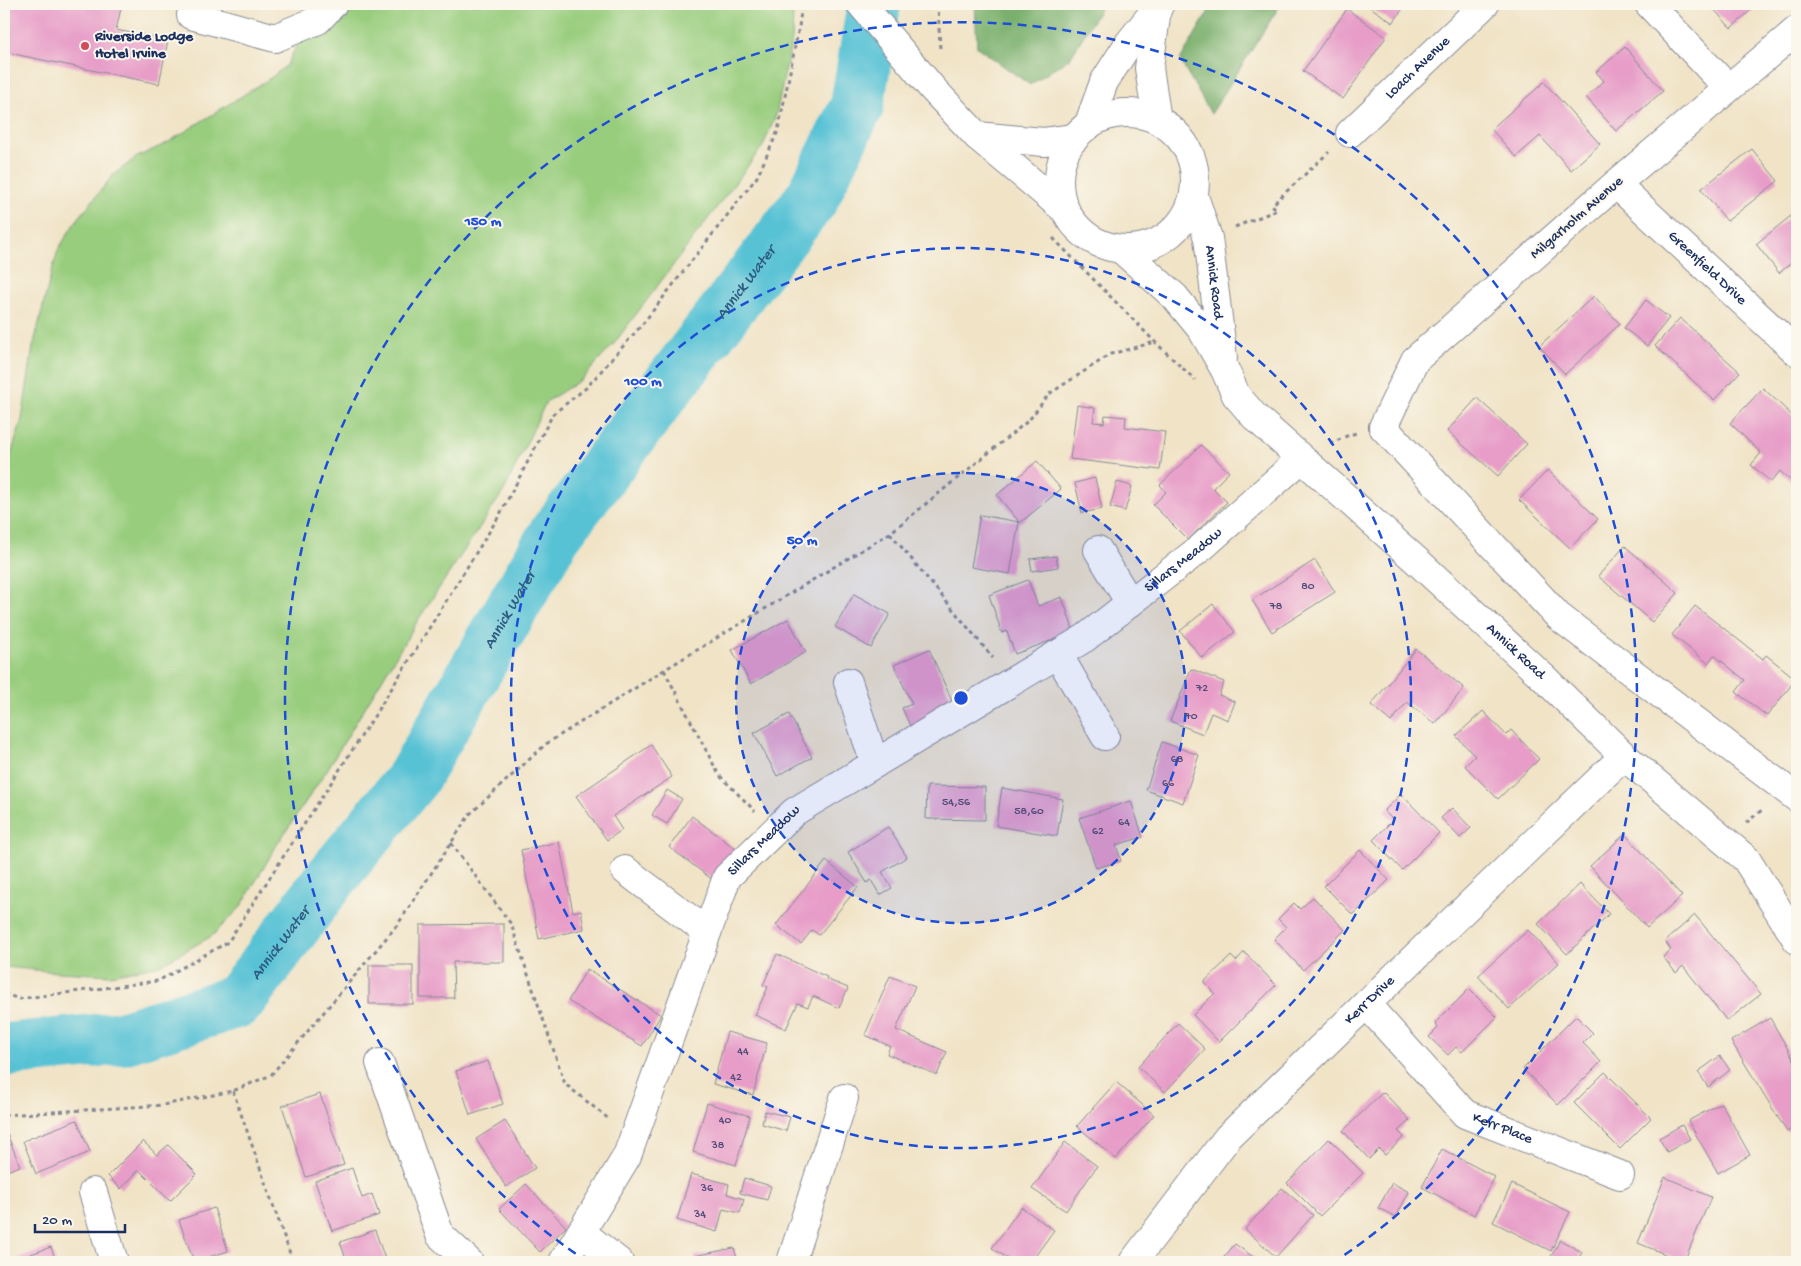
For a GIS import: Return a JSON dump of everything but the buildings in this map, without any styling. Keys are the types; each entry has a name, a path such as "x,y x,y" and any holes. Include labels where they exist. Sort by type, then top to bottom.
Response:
{"street":[{"path":"191,15 275,38 318,20 333,4"},
{"path":"861,4 932,88 977,136 1065,210 1083,234 1104,246 1121,249 1151,245 1174,231 1188,213 1194,196 1195,172 1188,151 1175,132 1157,120 1136,114 1117,114 1102,118 1082,132 1044,142 977,136"},
{"name":"Loach Avenue","path":"1350,133 1485,4"},
{"path":"1649,4 1728,88"},
{"path":"1157,120 1150,68 1159,6"},
{"path":"1065,210 1059,182 1063,158 1082,132 1104,82 1129,43 1159,6"},
{"name":"Milgarholm Avenue","path":"1382,427 1415,360 1616,184 1797,30"},
{"name":"Greenfield Drive","path":"1616,184 1797,352"},
{"name":"Annick Road","path":"1194,196 1208,238 1225,370"},
{"name":"Annick Road","path":"1121,249 1175,297 1202,330 1225,370 1236,395 1255,417 1417,561 1544,678 1624,756 1746,859 1797,940"},
{"path":"1382,427 1558,616 1792,793"},
{"name":"Sillars Meadow","path":"563,1262 626,1156 727,877 794,812 1085,638 1202,547 1301,459"},
{"path":"1098,550 1130,603"},
{"path":"1058,654 1104,736"},
{"path":"848,682 875,764"},
{"name":"Kerr Drive","path":"1133,1262 1228,1137 1624,756"},
{"path":"626,870 707,932"},
{"name":"Kerr Place","path":"1366,1004 1465,1114 1620,1175"},
{"path":"380,1063 440,1235 469,1262"},
{"path":"791,1262 844,1098"},
{"path":"93,1192 114,1262"},
{"path":"581,1232 619,1262"}],"path":[{"path":"4,993 18,999 158,981 228,942 375,715 499,516 553,414 586,388 641,326 756,177 778,131 802,4"},
{"path":"1208,238 1276,210 1272,204 1350,133"},
{"path":"1053,238 1155,342 1196,380"},
{"path":"4,1115 163,1105 233,1091 271,1075 398,924 470,814 546,744 890,533 1029,420 1050,394 1111,354 1155,342"},
{"path":"1301,459 1349,435 1382,427"},
{"path":"890,533 1012,681"},
{"path":"664,670 720,775 775,831"},
{"path":"1725,841 1792,793"},
{"path":"451,843 511,924 565,1084 632,1139"},
{"path":"233,1091 293,1262"}],"green space":[{"path":"333,4 796,4 793,10 792,39 776,115 763,146 613,345 582,379 546,402 505,489 418,620 327,770 278,843 240,908 212,936 160,965 111,975 4,967 4,468 10,458 22,419 33,347 58,250 74,224 113,175 137,157 167,143 272,77 287,65 300,38"},
{"path":"975,4 1103,4 1070,58 1030,85 977,47"},
{"path":"1213,4 1281,4 1211,114 1180,60"}],"waterway":[{"name":"Annick Water","path":"4,1050 122,1038 238,1001 327,883 413,778 555,534 812,198 857,106 874,4"}],"place":[{"name":"Riverside Lodge Hotel Irvine","path":"85,46"}]}
